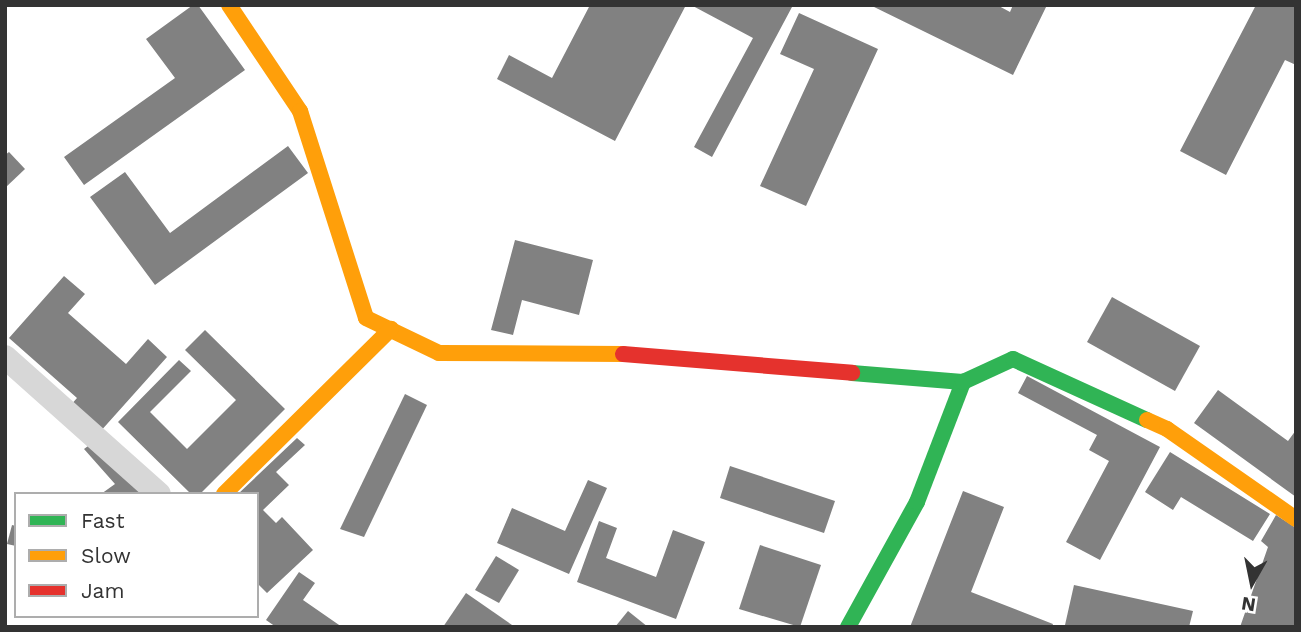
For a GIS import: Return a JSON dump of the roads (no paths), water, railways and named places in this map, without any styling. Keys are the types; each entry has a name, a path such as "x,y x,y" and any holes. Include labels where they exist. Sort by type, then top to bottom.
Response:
{"street":[{"path":"229,5 300,111 366,318 439,353 630,354 963,382 1013,359 1167,429 1296,519"},
{"path":"226,492 391,329"},
{"path":"5,357 157,492"},
{"path":"848,627 917,502 963,382"}]}
